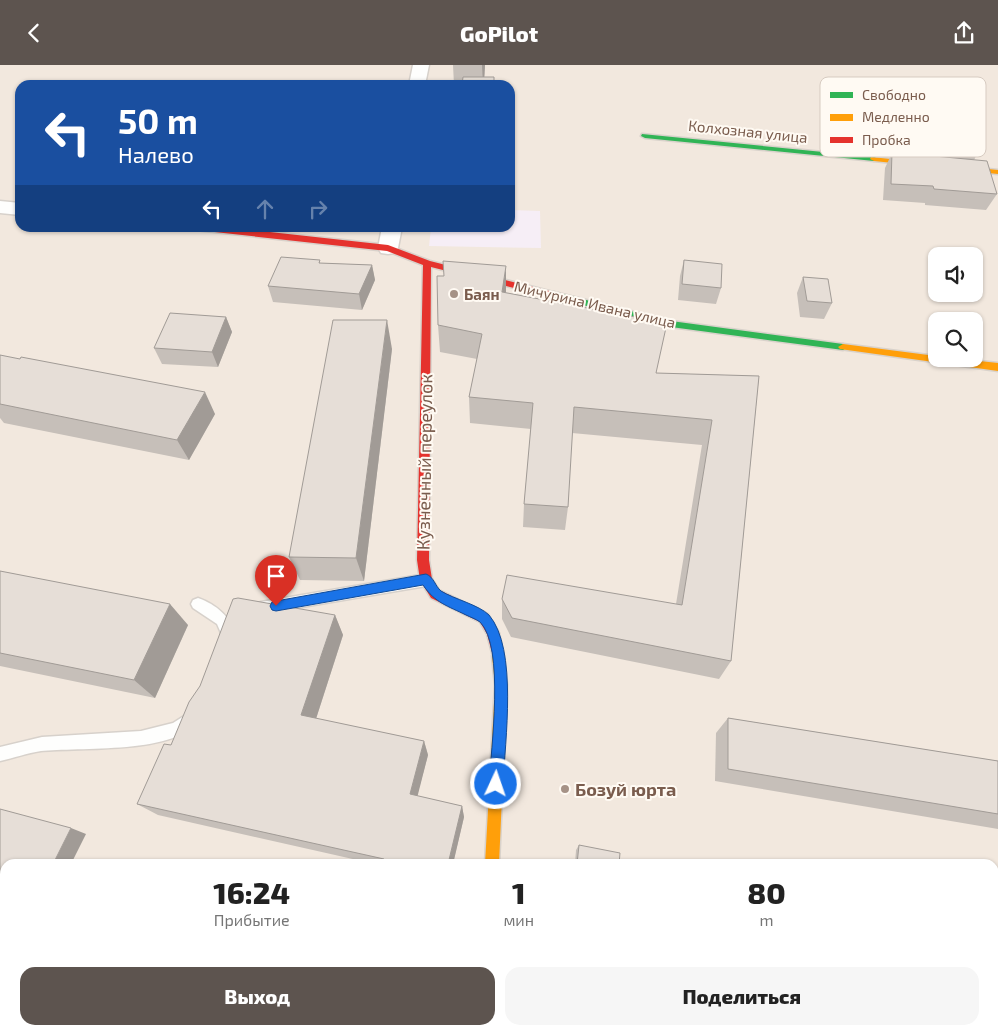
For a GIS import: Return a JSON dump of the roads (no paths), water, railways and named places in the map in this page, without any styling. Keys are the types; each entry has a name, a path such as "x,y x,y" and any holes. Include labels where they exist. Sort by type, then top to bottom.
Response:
{"street":[{"path":"418,80 421,65"},
{"name":"Колхозная улица","path":"645,136 820,154"},
{"name":"Колхозная улица","path":"851,157 998,172"},
{"path":"0,207 15,208"},
{"name":"Мичурина Ивана улица","path":"242,232 388,248 427,263 671,324 998,367"},
{"path":"388,248 391,232"},
{"name":"Кузнечный переулок","path":"426,579 423,560 427,263"},
{"path":"426,579 435,594 484,618 493,633 497,648 501,685 492,859"}],"lane":[{"path":"249,611 426,579"},
{"path":"198,604 224,615 230,637 228,650"},
{"path":"0,754 41,744 100,743 158,735 185,724 200,711"}],"place":[{"name":"Баян","path":"454,294"},
{"name":"Бозуй юрта","path":"565,789"}]}
